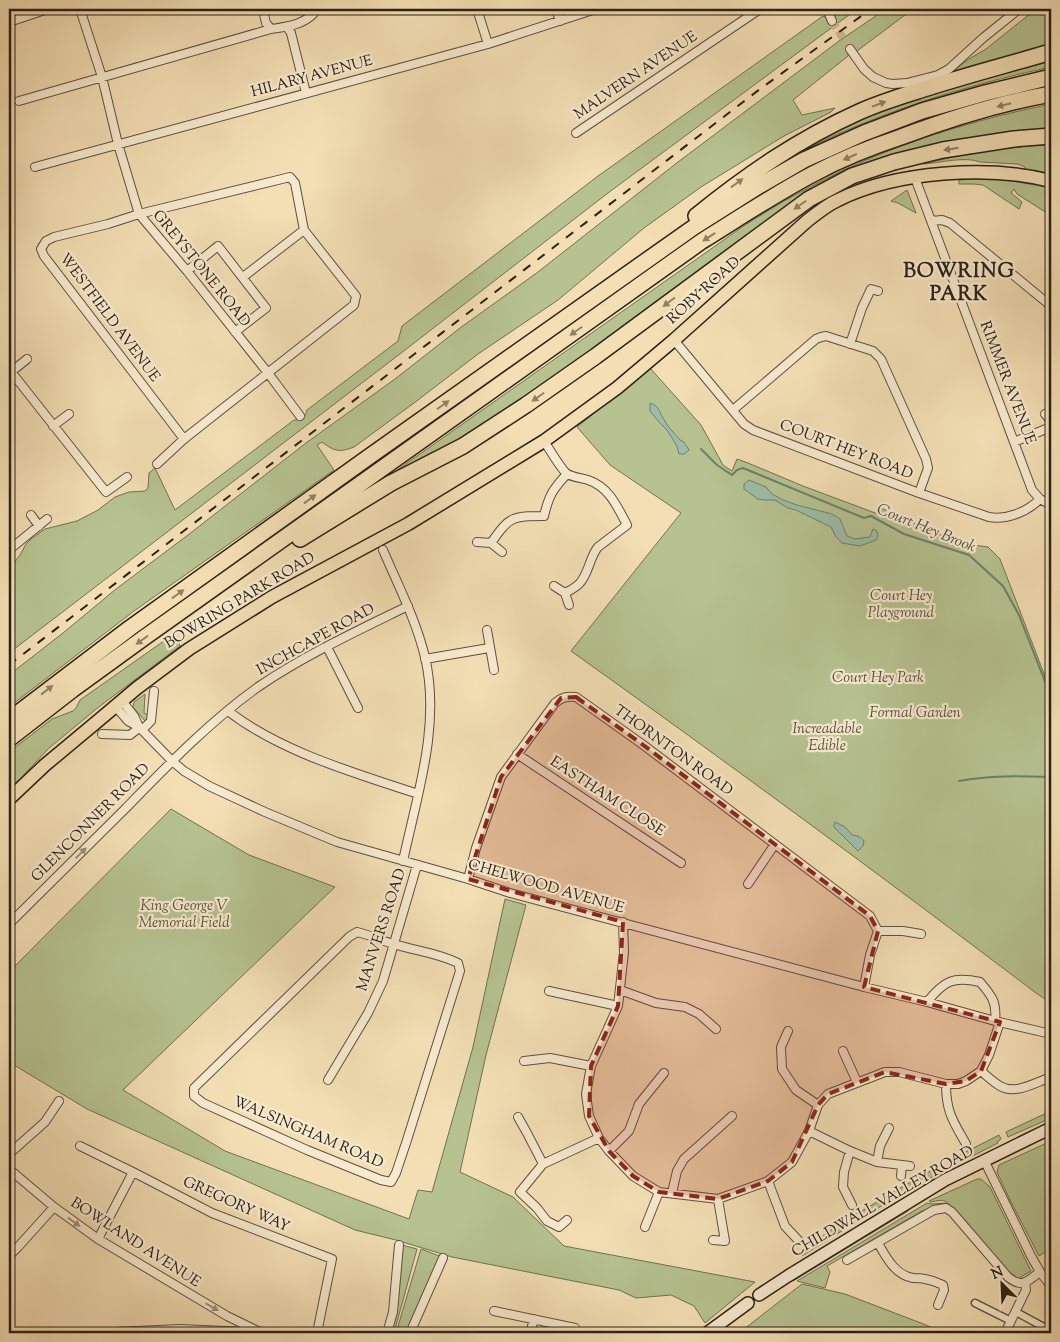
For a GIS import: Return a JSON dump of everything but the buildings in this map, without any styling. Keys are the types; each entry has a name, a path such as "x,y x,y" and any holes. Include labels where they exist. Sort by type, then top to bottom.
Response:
{"highway":[{"path":"547,332 729,189 799,142 861,111 900,97 1051,52"},
{"path":"9,720 130,628 694,227 759,186 804,160 864,133 922,111 1051,77"},
{"path":"9,739 72,690 182,611 702,241 766,200 814,173 871,147 930,126 987,109 1051,94"},
{"path":"182,611 391,483 463,446 526,405 596,356 809,198 852,176 910,158 943,150 1014,139 1051,136"}],"main road":[{"name":"ROBY ROAD","path":"408,524 544,441 618,388 820,210 866,189 894,181 939,174 982,172 1027,176 1051,181"},
{"name":"BOWRING PARK ROAD","path":"9,799 45,765 188,649 272,597 408,524"},
{"name":"CHILDWALL VALLEY ROAD","path":"759,1295 937,1184 1051,1128"},
{"path":"707,1333 748,1303"}],"street":[{"path":"9,22 48,9"},
{"name":"GREYSTONE ROAD","path":"80,9 102,77 118,144 139,214 187,271 300,416"},
{"path":"268,9 263,10 266,23 271,29"},
{"path":"19,101 271,29 287,27 308,19 314,13 313,9"},
{"path":"477,9 488,44"},
{"path":"556,9 560,21"},
{"name":"HILARY AVENUE","path":"34,167 488,44 596,9"},
{"name":"MALVERN AVENUE","path":"576,133 759,9"},
{"path":"827,9 832,20"},
{"path":"850,49 864,69 873,77 886,83 907,83 938,75 949,69 1019,9"},
{"path":"287,27 291,33 306,93"},
{"path":"139,214 290,177 295,183 304,230 356,296 354,305 184,439 157,464"},
{"name":"RIMMER AVENUE","path":"915,178 1032,490 1040,499"},
{"name":"WESTFIELD AVENUE","path":"139,214 108,224 54,237 46,241 41,249 44,256 184,439"},
{"path":"931,221 942,220 950,224 1051,306"},
{"path":"242,277 304,230"},
{"path":"187,271 218,246 266,308 235,332"},
{"path":"850,344 871,288 878,291"},
{"path":"733,410 816,339 826,336 873,351 881,359 926,460 928,468 919,492"},
{"name":"COURT HEY ROAD","path":"674,340 744,424 753,430 989,517 999,519 1008,517 1030,507 1040,499"},
{"path":"27,359 10,370 106,492 127,477"},
{"path":"54,426 69,414"},
{"path":"1045,414 1051,421"},
{"path":"1014,442 1051,427"},
{"path":"544,441 567,474 594,482 608,492 630,528 598,547 594,551 578,586 565,593"},
{"path":"545,525 544,516 549,498 567,474"},
{"path":"1040,499 1051,505"},
{"path":"30,515 39,526"},
{"path":"491,543 503,526 515,518 521,516 544,516"},
{"path":"9,550 47,519"},
{"path":"477,542 491,543 502,552"},
{"path":"382,550 419,634 429,688 429,735 403,861"},
{"path":"554,586 565,593 569,605"},
{"name":"INCHCAPE ROAD","path":"172,761 257,688 326,646 408,606"},
{"path":"487,630 494,670"},
{"path":"326,646 358,708"},
{"path":"425,659 489,648"},
{"path":"102,734 132,734 151,721 154,691"},
{"name":"THORNTON ROAD","path":"468,879 476,848 501,777 555,703 561,698 569,696 576,697 642,744 776,844 870,916 878,932"},
{"name":"CHELWOOD AVENUE","path":"118,704 134,716 140,728 184,771 209,786 265,812 338,842 510,893 864,987 1051,1034"},
{"path":"228,711 267,736 310,756 418,794"},
{"name":"EASTHAM CLOSE","path":"517,754 681,862"},
{"name":"GLENCONNER ROAD","path":"9,924 172,761"},
{"path":"748,884 776,844"},
{"name":"MANVERS ROAD","path":"328,1080 368,1013 383,981 417,865"},
{"path":"623,922 624,952 618,1006 591,1066 586,1094 588,1116 599,1138 609,1151 633,1176 660,1192 718,1200 768,1181 792,1162 809,1131 818,1105 828,1094 857,1082 885,1072 899,1072 946,1084 958,1084 981,1071 988,1055 997,1021 996,1009 991,995 980,982 966,979 949,981 927,1002"},
{"path":"864,987 870,955 878,932 903,931 921,934"},
{"name":"WALSINGHAM ROAD","path":"357,932 394,944 446,957 458,963 460,970 399,1165 391,1182 381,1180 307,1150 203,1103 194,1096 194,1088 349,937 357,932"},
{"path":"620,990 656,1003 685,1008 699,1014 716,1029"},
{"path":"549,991 618,1006"},
{"path":"788,1032 782,1047 782,1068 796,1090 818,1105"},
{"path":"843,1051 857,1082"},
{"path":"524,1061 550,1058 591,1066"},
{"path":"981,1071 998,1085 1008,1089 1022,1088 1049,1078"},
{"path":"609,1151 629,1131 639,1104 664,1073"},
{"path":"946,1084 949,1113 966,1144"},
{"path":"9,1154 44,1122 59,1101"},
{"path":"672,1193 677,1171 684,1159 732,1116"},
{"path":"518,1117 543,1164"},
{"path":"877,1162 880,1146 889,1128"},
{"path":"809,1131 850,1152 877,1162 906,1166 901,1176"},
{"path":"520,1192 543,1164 599,1138"},
{"path":"80,1146 132,1172 98,1239"},
{"path":"850,1152 844,1172 843,1187 852,1205"},
{"path":"984,1160 1040,1272 1051,1286"},
{"name":"BOWLAND AVENUE","path":"9,1169 54,1207 98,1239 227,1316 262,1333"},
{"name":"GREGORY WAY","path":"132,1172 212,1212 332,1259 317,1333"},
{"path":"768,1181 785,1226 798,1240"},
{"path":"512,1188 520,1192 537,1208 547,1221 559,1227 567,1220"},
{"path":"646,1227 660,1192"},
{"path":"713,1240 726,1241 718,1200"},
{"path":"9,1256 54,1207"},
{"path":"847,1260 934,1210 946,1208 952,1212 1008,1277 1016,1283 1025,1282 1040,1272"},
{"path":"878,1242 888,1259 902,1274 912,1278 924,1278 943,1285 944,1290 938,1305"},
{"path":"387,1333 393,1312 399,1245"},
{"path":"410,1333 443,1258"},
{"path":"1005,1333 1026,1290 1025,1282"},
{"path":"975,1303 1011,1321"},
{"path":"494,1311 575,1328"},
{"path":"1016,1312 1051,1331"},
{"path":"227,1316 230,1325 227,1331"},
{"path":"530,1333 534,1319"},
{"path":"114,1333 180,1330 248,1333"}],"highlighted area":[{"path":"576,697 642,744 870,916 878,931 864,987 1000,1022 981,1071 966,1081 946,1084 885,1072 828,1094 818,1105 792,1162 768,1181 718,1199 659,1192 633,1176 609,1151 589,1116 591,1066 618,1006 623,922 468,879 501,777 561,698"}],"green space":[{"path":"836,9 857,9 608,193 9,653 9,569 31,539 45,529 77,521 98,510 115,497 129,492 145,491 148,488 149,473 155,468 175,510 294,420 303,418 307,410 398,341 402,326 598,176 823,16 828,19 833,16 833,11"},
{"path":"886,9 913,9 857,51 851,49 848,52 848,56 793,100 802,115 835,108 831,112 784,136 701,187 644,228 558,300 478,354 354,447 340,450 333,449 322,442 317,445 334,470 134,611 9,707 9,675 116,589 306,443 538,272 678,162 839,41"},
{"path":"1036,9 1051,9 1051,46 941,77 951,73 986,49"},
{"path":"1051,56 1051,67 977,85 905,108 820,142 760,172 868,113"},
{"path":"1051,104 1051,133 872,164 554,379 463,438 383,480 745,225 790,198 857,164 920,139 985,119"},
{"path":"1051,144 1051,176 1025,169 1025,167 1018,164 952,160 923,164 978,151"},
{"path":"991,178 1051,188 1051,215 1017,194 1014,189 1011,193 1022,202 1019,209 983,185 959,184 959,180"},
{"path":"907,190 916,213 891,201"},
{"name":"Court Hey Park","path":"650,368 701,425 723,465 732,471 737,459 878,514 880,508 909,518 925,530 974,545 988,547 1000,559 1051,692 1051,1003 805,820 571,651 681,513 610,465 577,427"},
{"path":"171,636 177,637 180,646 100,706 49,748 9,791 9,752 52,719 73,711 80,700"},
{"path":"145,694 144,713 148,715 148,719 145,721 133,707 134,702"},
{"name":"King George V Memorial Field","path":"171,809 249,855 335,887 123,1090 225,1151 409,1219 418,1190 432,1192 473,1047 505,899 526,905 486,1055 460,1172 513,1197 564,1246 755,1282 705,1323 694,1306 671,1295 636,1298 619,1290 452,1257 355,1230 87,1109 9,1062 9,972"},
{"path":"1051,1111 1051,1118 1008,1137 1006,1132"},
{"path":"999,1135 1001,1139 998,1143 959,1163 956,1157"},
{"path":"1051,1141 1051,1248 1039,1256 997,1172 999,1165"},
{"path":"940,1166 943,1171 883,1205 802,1256 824,1235 841,1223"},
{"path":"977,1179 981,1179 990,1187 1031,1271 1016,1280 954,1209 948,1206 947,1202 943,1200 929,1201"},
{"path":"927,1203 946,1203 946,1205 922,1211 827,1266 830,1272 825,1288 797,1281"},
{"path":"906,1207 908,1211 792,1280"},
{"path":"402,1245 417,1249 394,1333 390,1333"},
{"path":"421,1249 442,1257 408,1333 396,1333"},
{"path":"802,1284 845,1294 943,1333 739,1333"}],"shaded area":[{"path":"650,403 657,407 669,427 684,442 689,450 684,454 679,454 677,446 667,430 650,411"},
{"path":"749,480 766,487 772,494 783,500 832,514 840,519 847,536 855,539 870,537 873,529 877,531 878,536 876,540 860,546 842,543 836,537 831,527 788,508 775,500 758,499 744,489 744,484"},
{"path":"835,822 845,827 852,835 864,841 863,846 858,851 834,827"}],"waterway":[{"name":"Court Hey Brook","path":"701,449 717,465 732,475 737,470 743,468 864,518 871,516 904,534 969,555 1003,586 1019,615 1051,697"},
{"path":"959,781 1016,776 1051,777"}],"tunnel":[{"path":"832,21 850,49"}],"railway":[{"path":"9,665 760,89 871,9"}],"district":[{"name":"BOWRING PARK","path":"959,284"}],"park label":[{"name":"Court Hey Playground","path":"901,604"},
{"name":"Formal Garden","path":"915,713"},
{"name":"Increadable Edible","path":"827,738"}]}
